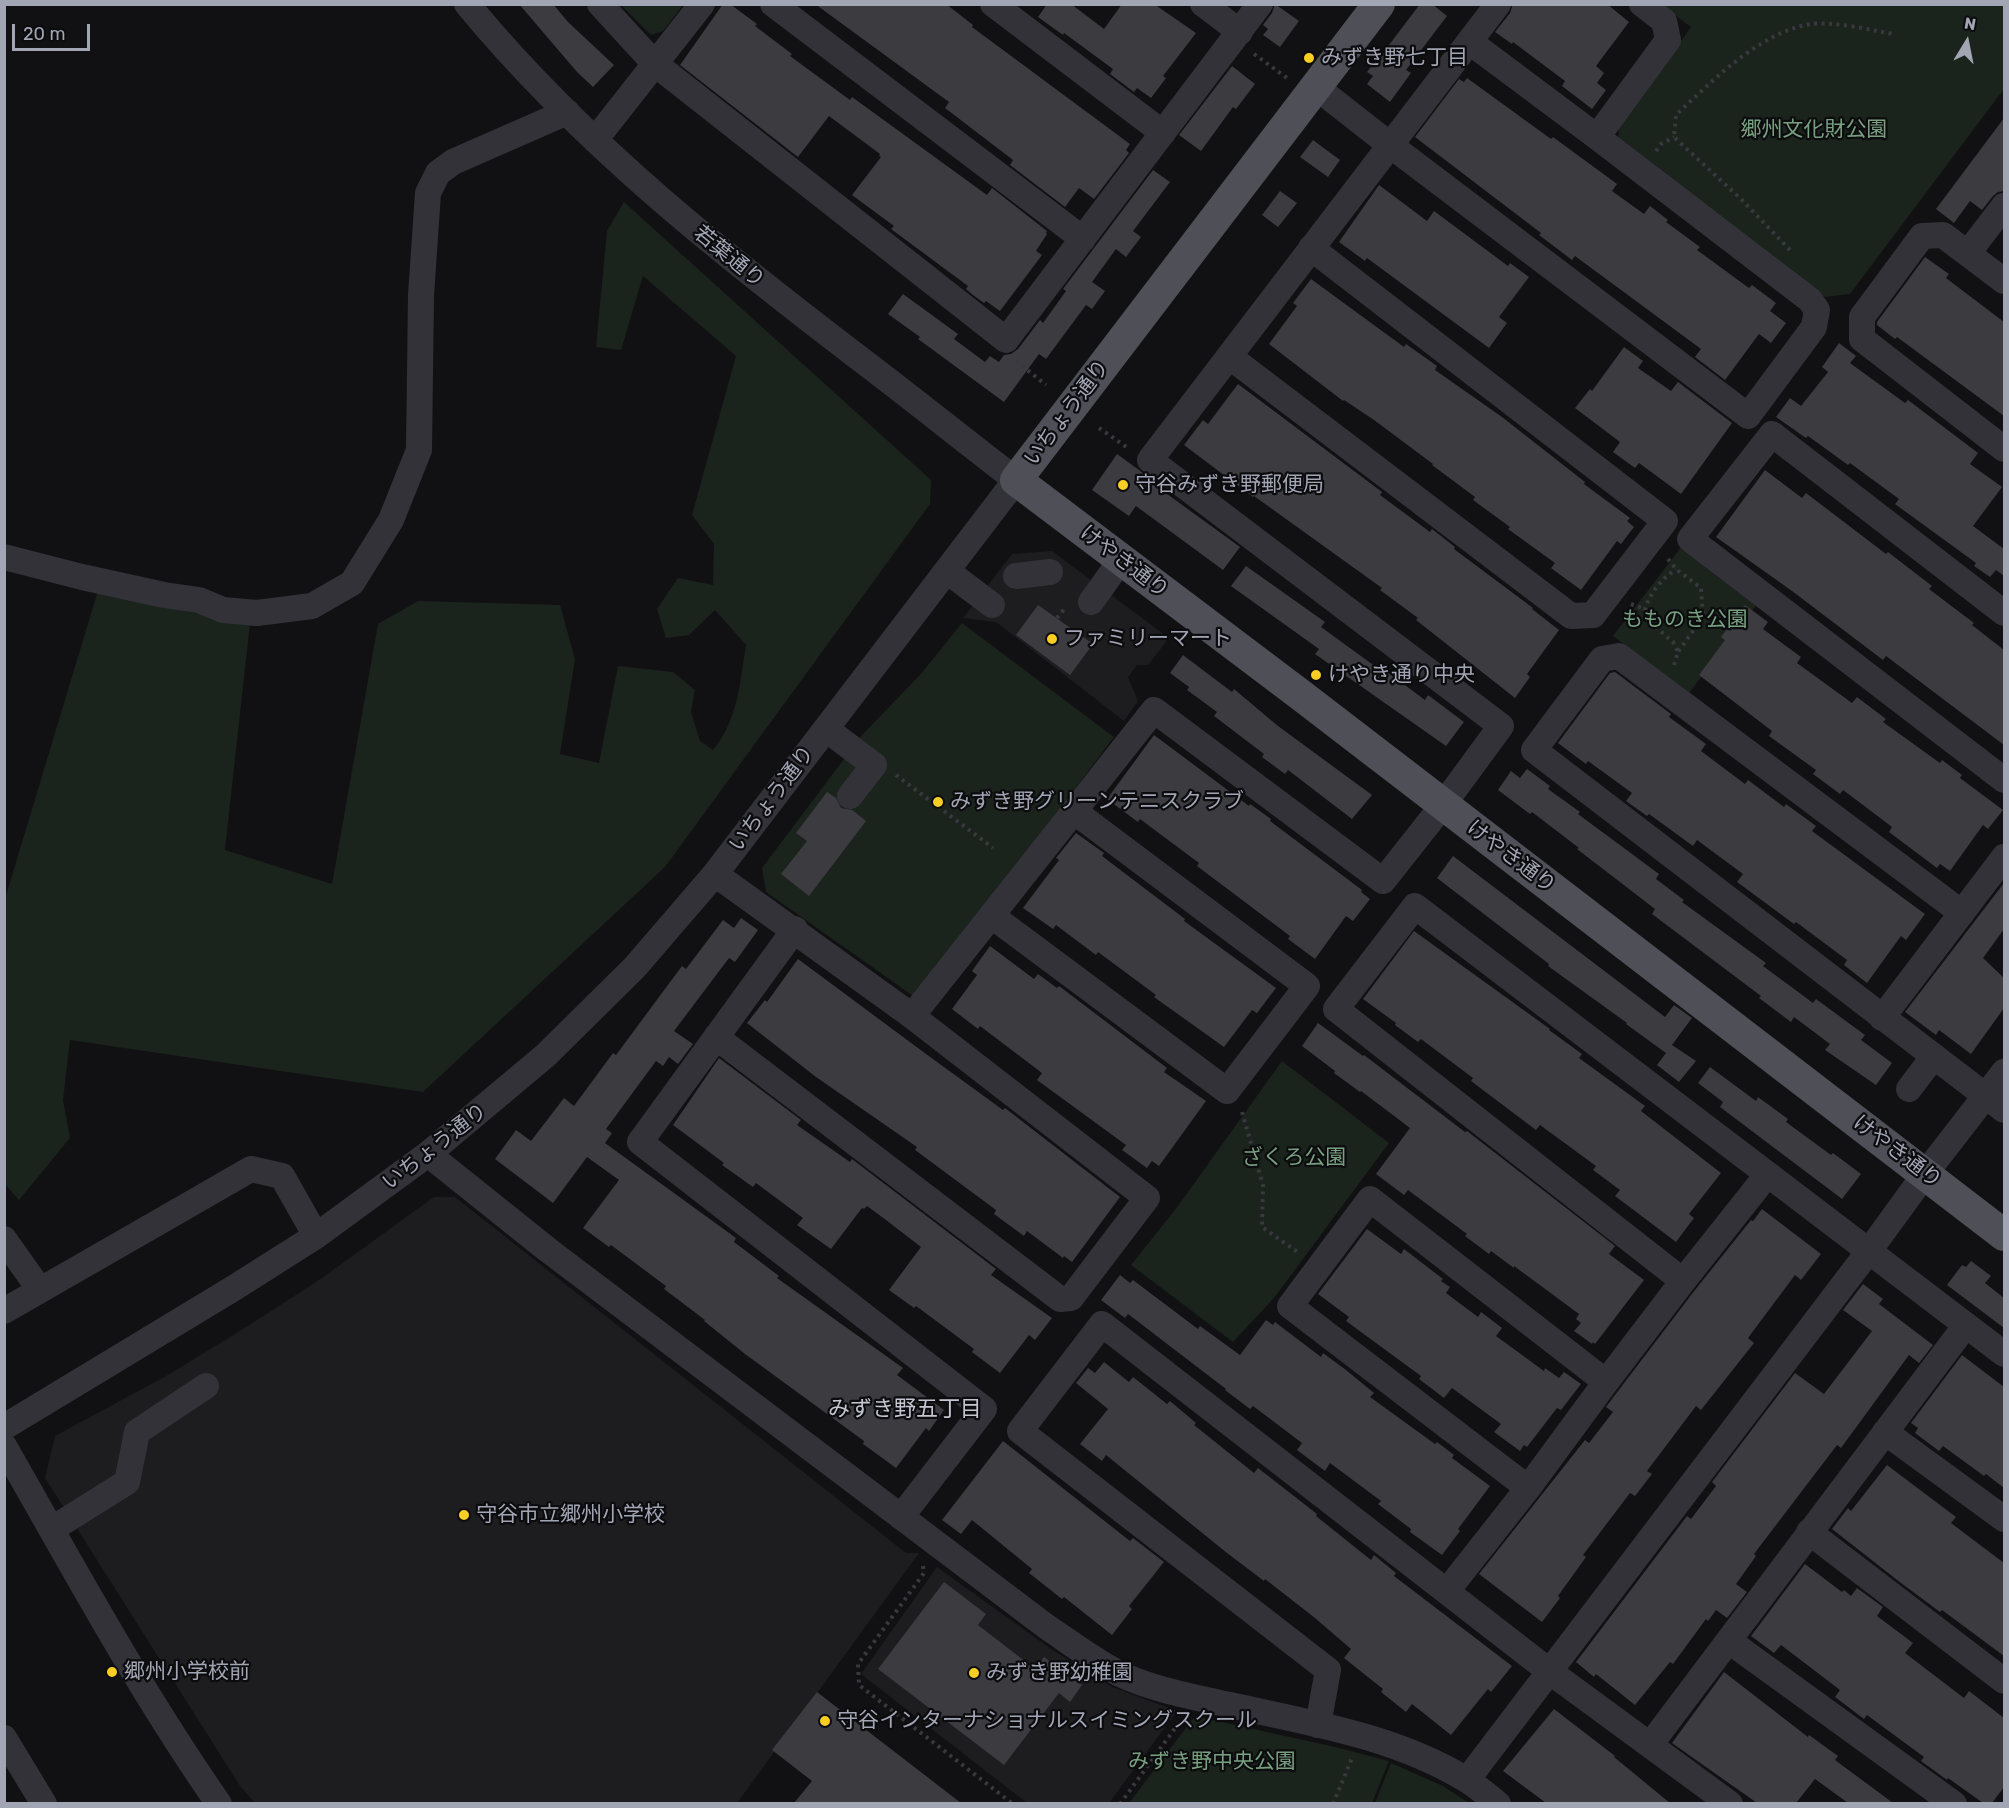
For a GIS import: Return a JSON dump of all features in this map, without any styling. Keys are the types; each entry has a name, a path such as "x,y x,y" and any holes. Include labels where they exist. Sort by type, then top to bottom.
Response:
{"main road":[{"name":"いちょう通り","path":"1016,480 1302,83 1379,4"},
{"name":"けやき通り","path":"1016,480 2004,1235"}],"street":[{"name":"若葉通り","path":"467,4 537,84 663,202 745,271 1016,480"},
{"path":"600,4 654,63 1006,340 1260,4"},
{"path":"595,140 702,4"},
{"path":"773,4 1083,238"},
{"path":"993,4 1163,133"},
{"path":"1203,4 1237,35"},
{"path":"912,1016 1154,710 1383,881 1501,726 1150,460 1498,4"},
{"path":"1597,137 1668,40 1664,21 1642,4"},
{"path":"1302,83 1390,145 1748,416 1814,327 1817,310 1810,300 1470,42"},
{"path":"4,557 82,577 164,595 199,600 223,610 257,613 312,606 352,583 391,520 419,450 421,295 428,193 438,173 453,162 567,112"},
{"path":"1968,254 2004,206"},
{"path":"2004,281 1943,236 1922,236 1862,317 1862,339 2004,449"},
{"path":"1230,357 1572,616 1593,615 1665,521 1311,248"},
{"path":"2004,613 1772,434 1690,539 2004,780"},
{"name":"いちょう通り","path":"4,1427 225,1294 315,1236 428,1154 546,1055 635,967 716,873 1016,480"},
{"path":"1091,602 1121,560"},
{"path":"947,571 992,605"},
{"path":"1016,576 1050,572"},
{"path":"1962,913 1619,656 1602,659 1534,750 1995,1104"},
{"path":"826,729 874,765 850,796"},
{"path":"992,916 1227,1091 1307,986 1075,812"},
{"path":"1882,1018 2004,857"},
{"path":"716,873 912,1016 1147,1198 1071,1298 1060,1299 716,1037"},
{"path":"1683,1281 1336,1009 1415,906 2004,1354"},
{"path":"795,929 640,1142 984,1409 902,1517"},
{"path":"1910,1089 1934,1056"},
{"path":"1467,1780 1925,1174 1995,1104 2004,1072"},
{"path":"428,1154 548,1250 1083,1652 1121,1674 1197,1698 1361,1735 1431,1761 1467,1780 1498,1803"},
{"path":"4,1311 251,1169 282,1176 315,1236"},
{"path":"1447,1591 1528,1488 1683,1281 1767,1175"},
{"path":"1528,1488 1290,1306 1370,1199 1606,1382"},
{"path":"4,1239 40,1290"},
{"path":"1318,1725 1328,1670 1020,1431 1102,1324 1549,1671 1730,1803"},
{"path":"1650,1745 1966,1325"},
{"path":"52,1529 127,1482 137,1432 206,1386"},
{"path":"1885,1432 2004,1519"},
{"path":"4,1446 135,1676 219,1803"},
{"path":"1809,1532 2004,1681"},
{"path":"1729,1641 1954,1803"},
{"path":"4,1738 44,1803"}],"path":[{"path":"1797,257 1742,200 1674,136 1676,115 1724,69 1771,37 1812,24 1893,34"},
{"path":"1237,35 1302,83"},
{"path":"1006,340 1006,354 1046,385"},
{"path":"1099,428 1141,457 1150,460"},
{"path":"1661,687 1670,674 1678,652 1703,617 1701,588 1676,569 1663,552"},
{"path":"1676,569 1660,581 1649,596 1645,609 1652,624 1673,642 1678,652"},
{"path":"874,765 890,771 993,848"},
{"path":"1227,1091 1240,1105 1263,1185 1262,1227 1319,1268"},
{"path":"922,1556 924,1573 858,1665 859,1685 1013,1803"},
{"path":"1120,1803 1197,1698"},
{"path":"1333,1803 1361,1735"}],"shaded area":[{"path":"1052,551 1169,638 1148,665 1137,665 1128,677 1138,701 1124,721 996,622 963,618 1012,554"},
{"name":"守谷市立郷州小学校","path":"434,1197 455,1197 906,1553 919,1553 737,1803 255,1803 240,1786 45,1478 55,1436 166,1376 240,1331 322,1278"},
{"path":"937,1567 1051,1649 1112,1687 1177,1711 1109,1803 1027,1803 861,1674"}],"green space":[{"path":"621,5 683,5 663,31 651,35"},
{"name":"郷州文化財公園","path":"1661,5 2004,5 2004,89 1850,294 1824,297 1618,141 1619,128 1691,27"},
{"path":"624,202 931,480 930,504 665,867 423,1092 70,1040 63,1100 70,1138 19,1200 4,1183 4,902 103,574 250,623 225,850 332,884 378,624 418,601 560,605 575,659 560,754 599,763 618,666 673,672 695,690 691,712 700,741 713,750 721,738 737,700 746,645 715,610 689,635 666,638 657,609 678,578 713,585 714,544 692,515 736,356 643,276 621,350 596,347 607,231"},
{"name":"もものき公園","path":"1682,546 1758,603 1689,693 1613,636"},
{"name":"みずき野グリーンテニスクラブ","path":"962,623 1114,737 916,998 766,892 762,868 862,735 920,675"},
{"name":"ざくろ公園","path":"1282,1061 1389,1143 1274,1298 1233,1342 1131,1265 1178,1206"},
{"name":"みずき野中央公園","path":"1195,1716 1389,1761 1372,1803 1129,1803"},
{"path":"1391,1763 1443,1786 1469,1803 1375,1803"}],"building":[{"path":"519,4 553,4 568,22 614,65 593,87 577,72"},
{"path":"723,4 730,4 757,24 755,26 792,54 790,56 850,100 852,97 987,195 992,188 1047,231 1036,251 1042,255 1000,311 973,295 966,289 968,286 891,229 894,226 852,195 881,157 880,154 829,116 798,157 680,65"},
{"path":"815,4 946,4 973,25 972,27 1130,144 1126,150 1129,153 1094,199 1079,188 1065,207 1010,165 1013,160 945,108 949,102"},
{"path":"1047,4 1071,4 1104,29 1122,4 1154,4 1196,33 1163,76 1166,78 1151,98 1137,88 1134,92 1110,74 1113,69 1038,17"},
{"path":"1275,4 1299,21 1280,47 1263,35 1268,29 1263,25 1272,13"},
{"path":"1420,4 1432,4 1447,16 1406,70 1411,73 1390,102 1367,84 1373,76 1367,72"},
{"path":"1513,4 1607,4 1629,22 1596,66 1604,73 1597,83 1606,90 1592,109 1562,86 1565,81 1513,42 1512,44 1495,32 1510,13"},
{"path":"1232,66 1255,84 1236,109 1233,107 1201,151 1179,135"},
{"path":"1467,78 1617,184 1612,191 1644,214 1650,206 1668,220 1666,222 1700,247 1697,250 1749,288 1752,285 1776,303 1770,311 1786,323 1771,343 1759,334 1725,380 1695,357 1701,349 1575,256 1572,260 1539,235 1541,233 1415,137 1459,79 1464,82"},
{"path":"2004,118 2004,191 1993,196 1982,210 1970,201 1954,223 1936,209"},
{"path":"1313,140 1340,160 1328,177 1300,157"},
{"path":"1153,170 1170,182 1133,231 1141,237 1126,257 1116,249 1092,282 1105,291 1092,309 1086,305 1046,359 1039,354 1004,402 888,314 903,294 958,334 954,339 985,362 990,356 999,362 1004,355 1011,354 1018,349 1040,320 1043,323 1066,291 1063,289"},
{"path":"1379,185 1427,221 1434,211 1508,266 1510,263 1529,277 1499,317 1507,323 1489,348 1367,258 1365,261 1339,242"},
{"path":"1280,191 1297,203 1278,227 1262,215"},
{"path":"1925,257 1949,274 1946,278 2004,322 2004,416 1897,337 1895,339 1877,325"},
{"path":"1311,279 1404,347 1406,344 1437,366 1435,370 1502,417 1585,482 1584,484 1630,518 1627,521 1634,527 1621,544 1617,541 1581,590 1551,568 1555,563 1473,500 1475,497 1269,344 1297,306 1293,303"},
{"path":"1839,343 1856,356 1850,363 1905,403 1908,400 1978,453 1970,464 2002,487 1973,526 2004,549 2004,576 1996,570 1990,577 1974,566 1976,563 1895,504 1899,499 1850,463 1848,465 1808,436 1806,438 1776,417 1790,398 1801,406 1828,372 1822,367"},
{"path":"1624,347 1643,361 1638,368 1671,391 1678,382 1732,423 1681,494 1639,463 1635,468 1613,452 1620,442 1575,408 1590,389 1592,391"},
{"path":"1238,384 1382,492 1380,495 1430,532 1432,529 1455,547 1454,549 1559,630 1527,674 1530,677 1515,698 1416,620 1418,618 1380,590 1382,588 1184,445 1203,420 1208,424"},
{"path":"1117,454 1153,481 1152,483 1240,547 1223,570 1136,506 1129,516 1092,490"},
{"path":"1765,470 1802,498 1806,493 1886,554 1888,552 1932,586 1929,589 1974,623 1972,625 2004,650 2004,745 1886,656 1883,660 1716,537"},
{"path":"1246,566 1325,622 1321,627 1376,667 1378,665 1425,700 1428,695 1464,722 1446,746 1315,654 1319,649 1231,586"},
{"path":"1038,605 1093,644 1070,675 1016,635"},
{"path":"1745,605 1768,622 1763,629 1801,657 1797,663 1852,703 1857,697 1886,719 1883,722 1940,763 1942,760 1962,775 1960,778 2003,810 1988,829 1983,825 1950,871 1940,864 1937,868 1889,832 1892,827 1863,805 1843,790 1840,794 1813,774 1816,770 1769,736 1772,731 1699,675 1725,640 1721,637"},
{"path":"1183,655 1232,692 1234,689 1278,726 1372,795 1352,819 1288,770 1285,774 1262,757 1264,754 1214,716 1217,712 1187,690 1189,687 1170,673"},
{"path":"1615,672 1671,714 1669,717 1706,744 1701,751 1745,784 1748,780 1784,807 1786,804 1816,826 1812,831 1925,914 1906,940 1901,936 1867,983 1844,965 1847,960 1737,882 1743,874 1697,840 1693,846 1649,814 1647,816 1626,801 1632,793 1588,761 1586,764 1558,743 1610,673"},
{"path":"1154,735 1249,806 1250,804 1271,819 1270,821 1362,890 1361,892 1370,899 1353,921 1346,916 1315,959 1288,939 1290,936 1197,866 1199,863 1140,819 1138,822 1107,799"},
{"path":"1527,769 1550,786 1548,789 1580,812 1578,814 1659,874 1656,879 1684,900 1682,902 1766,963 1763,966 1813,1003 1816,999 1865,1035 1861,1040 1892,1063 1876,1085 1825,1050 1830,1044 1794,1017 1791,1022 1759,998 1761,996 1652,914 1655,909 1577,849 1579,848 1532,812 1530,814 1498,790 1511,771 1520,778"},
{"path":"827,792 836,798 841,808 852,810 866,821 809,896 781,874 807,841 796,833"},
{"path":"1076,833 1104,853 1102,856 1185,919 1184,921 1276,988 1257,1013 1252,1010 1224,1047 1154,997 1156,995 1098,952 1096,955 1056,925 1053,929 1023,908 1059,860 1056,858"},
{"path":"1453,856 1665,1017 1674,1005 1692,1018 1666,1053 1548,966 1549,964 1437,878"},
{"path":"2004,883 2004,929 1983,958 2004,978 2004,1008 1971,1054 1939,1030 1936,1035 1905,1012"},
{"path":"741,918 758,930 735,962 729,958 674,1031 693,1044 678,1064 669,1057 663,1066 656,1061 606,1129 612,1133 605,1143 736,1238 734,1242 779,1276 777,1278 903,1368 897,1375 944,1410 929,1431 926,1428 896,1468 863,1444 864,1441 745,1354 664,1289 666,1286 611,1245 609,1247 583,1228 619,1180 587,1157 553,1203 495,1159 516,1130 531,1141 564,1098 574,1106 613,1053 616,1055 682,966 686,969 723,920 734,928"},
{"path":"1414,931 1582,1054 1579,1058 1645,1106 1641,1111 1721,1173 1689,1214 1694,1218 1676,1242 1615,1196 1620,1190 1593,1170 1596,1166 1540,1125 1536,1130 1471,1081 1473,1078 1421,1039 1418,1042 1363,999"},
{"path":"990,946 1034,979 1038,974 1057,988 1059,986 1167,1068 1164,1072 1206,1101 1159,1166 1152,1161 1147,1168 1122,1150 1126,1145 1037,1080 1042,1073 980,1026 978,1029 952,1009 977,975 972,971"},
{"path":"798,959 1003,1110 1005,1108 1120,1197 1072,1262 1064,1256 1063,1258 1027,1231 1024,1236 994,1214 996,1210 915,1150 917,1147 816,1077 747,1023 765,1000 767,1002"},
{"path":"1318,1023 1465,1132 1467,1131 1615,1246 1609,1254 1644,1280 1595,1344 1574,1331 1581,1323 1576,1319 1579,1314 1514,1266 1514,1268 1491,1251 1489,1254 1465,1236 1467,1234 1408,1190 1404,1195 1376,1174 1410,1128 1334,1073 1335,1071 1302,1046"},
{"path":"1672,1045 1696,1061 1679,1082 1657,1065"},
{"path":"719,1058 801,1120 797,1125 850,1162 852,1159 996,1269 991,1275 1052,1318 1035,1340 1029,1335 1000,1373 972,1352 974,1349 916,1306 914,1308 889,1290 921,1247 886,1220 867,1206 862,1208 831,1249 797,1225 803,1218 756,1183 753,1187 722,1165 724,1163 673,1125"},
{"path":"1710,1067 1756,1101 1758,1097 1788,1119 1786,1122 1861,1174 1842,1199 1720,1107 1723,1102 1698,1083"},
{"path":"1762,1209 1821,1254 1801,1280 1795,1275 1748,1338 1754,1343 1701,1410 1696,1406 1647,1471 1652,1474 1635,1496 1630,1493 1583,1555 1586,1557 1542,1622 1479,1574 1585,1440 1589,1443 1613,1412 1606,1407 1695,1290"},
{"path":"1367,1229 1401,1254 1404,1249 1443,1279 1441,1281 1450,1287 1446,1293 1478,1317 1481,1312 1502,1328 1496,1336 1544,1371 1545,1368 1559,1378 1564,1372 1581,1384 1561,1410 1557,1408 1527,1447 1524,1445 1520,1451 1494,1432 1501,1424 1452,1388 1444,1398 1419,1379 1421,1376 1346,1321 1349,1317 1318,1294"},
{"path":"1971,1261 1991,1276 1985,1283 2004,1298 2004,1328 1947,1285 1962,1265 1966,1267"},
{"path":"1120,1275 1130,1283 1133,1280 1198,1329 1200,1326 1240,1355 1266,1320 1273,1325 1275,1322 1321,1357 1323,1353 1346,1370 1374,1393 1370,1397 1435,1444 1437,1442 1454,1455 1452,1458 1490,1486 1442,1555 1410,1532 1411,1529 1378,1504 1381,1501 1330,1463 1325,1471 1297,1450 1302,1443 1253,1406 1250,1409 1128,1314 1125,1318 1101,1300"},
{"path":"1863,1284 1883,1299 1879,1304 1933,1345 1919,1363 1909,1355 1841,1448 1837,1445 1754,1554 1756,1556 1736,1584 1747,1592 1727,1618 1716,1610 1708,1621 1706,1619 1673,1664 1670,1662 1635,1705 1596,1674 1594,1677 1576,1662 1687,1516 1691,1519 1716,1486 1712,1482 1795,1373 1824,1394 1872,1331 1843,1310"},
{"path":"1962,1355 2004,1387 2004,1488 1943,1446 1939,1451 1915,1433 1918,1428 1911,1423"},
{"path":"1104,1362 1129,1382 1133,1377 1167,1404 1170,1401 1196,1423 1194,1425 1254,1473 1258,1468 1371,1560 1374,1555 1396,1573 1394,1576 1512,1666 1491,1692 1488,1689 1451,1735 1412,1704 1406,1712 1381,1692 1383,1689 1344,1658 1351,1649 1315,1618 1227,1553 1106,1455 1102,1461 1080,1444 1108,1409 1076,1383 1088,1368 1095,1373"},
{"path":"1003,1441 1130,1541 1133,1538 1164,1562 1129,1606 1132,1609 1112,1635 1029,1573 1032,1569 972,1520 961,1534 942,1520"},
{"path":"1887,1465 1956,1517 1951,1523 2004,1563 2004,1656 1942,1610 1940,1612 1832,1529 1848,1508 1851,1511"},
{"path":"1805,1564 1842,1592 1844,1590 1851,1596 1857,1588 1883,1607 1877,1616 1913,1643 1905,1653 1964,1698 1969,1691 2004,1718 2004,1787 1992,1803 1983,1803 1948,1778 1947,1780 1921,1761 1924,1757 1867,1715 1864,1719 1835,1697 1840,1690 1781,1645 1774,1653 1751,1636"},
{"name":"みずき野幼稚園","path":"944,1582 986,1614 978,1625 1035,1669 1044,1657 1082,1685 1070,1702 1059,1693 1004,1765 878,1669"},
{"path":"1724,1672 1808,1737 1809,1735 1838,1756 1835,1760 1893,1803 1848,1803 1815,1779 1796,1803 1757,1803 1672,1743"},
{"name":"守谷インターナショナルスイミングスクール","path":"817,1692 961,1803 794,1803 812,1781 772,1750"},
{"path":"1554,1709 1615,1756 1670,1803 1546,1803 1503,1771"}],"place":[{"name":"みずき野七丁目","path":"1309,58"},
{"name":"守谷みずき野郵便局","path":"1123,485"},
{"name":"ファミリーマート","path":"1052,639"},
{"name":"けやき通り中央","path":"1316,675"},
{"name":"みずき野グリーンテニスクラブ","path":"938,802"},
{"name":"守谷市立郷州小学校","path":"464,1515"},
{"name":"郷州小学校前","path":"112,1672"},
{"name":"みずき野幼稚園","path":"974,1673"},
{"name":"守谷インターナショナルスイミングスクール","path":"825,1721"}],"district":[{"name":"みずき野五丁目","path":"905,1410"}]}
